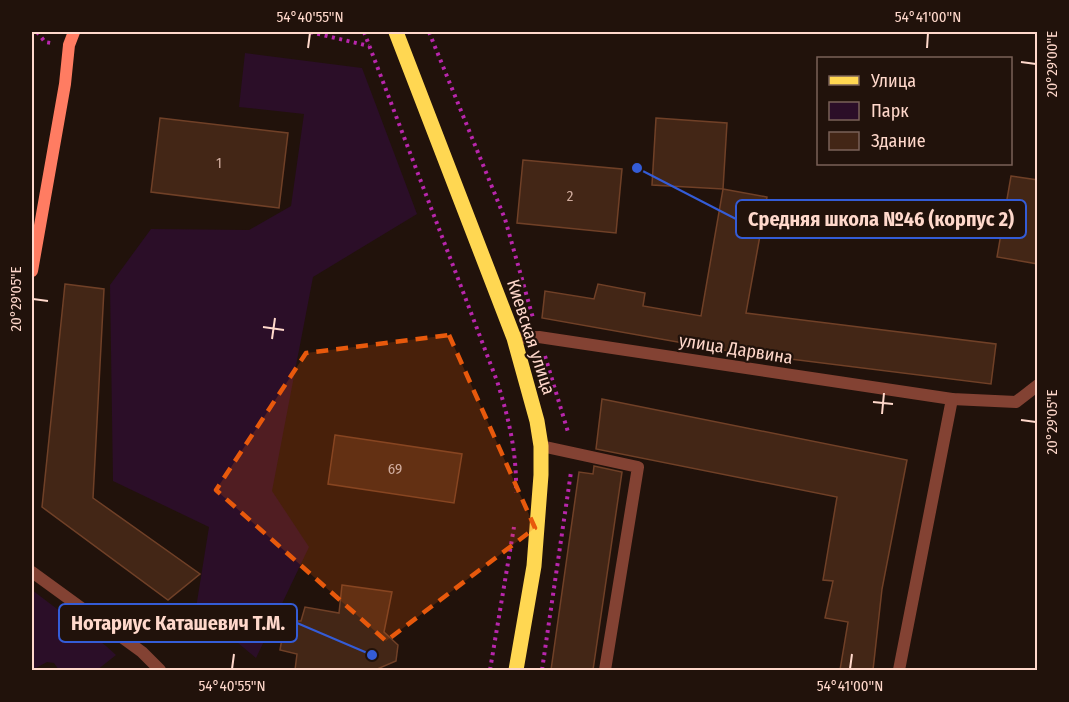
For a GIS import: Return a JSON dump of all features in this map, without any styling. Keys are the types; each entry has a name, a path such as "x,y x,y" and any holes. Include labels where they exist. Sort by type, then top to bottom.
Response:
{"main road":[{"path":"32,271 65,84 69,45 74,32"},
{"name":"Киевская улица","path":"396,32 514,338 537,421 541,446 534,566 516,670"}],"street":[{"name":"улица Дарвина","path":"514,338 551,339 952,399 1016,402 1038,385"},
{"path":"899,670 952,399"},
{"path":"541,446 638,467 605,670"},
{"path":"32,572 142,652 160,670"}],"path":[{"path":"310,32 369,46"},
{"path":"364,32 497,381 511,426 517,458 516,496"},
{"path":"490,670 514,517"}],"highlighted area":[{"path":"449,335 535,528 386,641 216,490 306,353"}],"green space":[{"path":"245,53 362,68 417,214 313,277 272,491 309,547 256,658 196,608 209,527 113,481 110,285 151,229 249,230 291,206 304,114 239,107"},
{"path":"32,590 116,655 97,670 59,670 54,663 47,662 32,670"}],"building":[{"path":"160,118 288,133 279,208 151,192"},
{"path":"656,118 727,123 723,189 652,185"},
{"path":"523,160 622,169 616,233 517,223"},
{"path":"1011,176 1038,180 1038,264 997,257"},
{"path":"723,189 767,197 746,313 996,344 991,384 734,352 542,318 545,291 594,299 598,284 645,293 643,306 701,316"},
{"path":"65,284 104,289 93,498 200,574 168,600 42,507"},
{"path":"602,399 907,460 882,589 873,670 840,670 848,622 825,618 833,581 823,580 837,497 596,449"},
{"path":"335,435 462,454 454,503 328,484"},
{"path":"594,466 622,472 593,670 551,670 579,472 593,474"},
{"path":"342,585 392,592 384,632 398,645 396,661 375,670 295,670 297,654 280,650 285,621 301,621 305,607 339,613"}],"place":[{"name":"Средняя школа №46 (корпус 2)","path":"637,168"},
{"name":"Нотариус Каташевич Т.М.","path":"372,655"}]}
